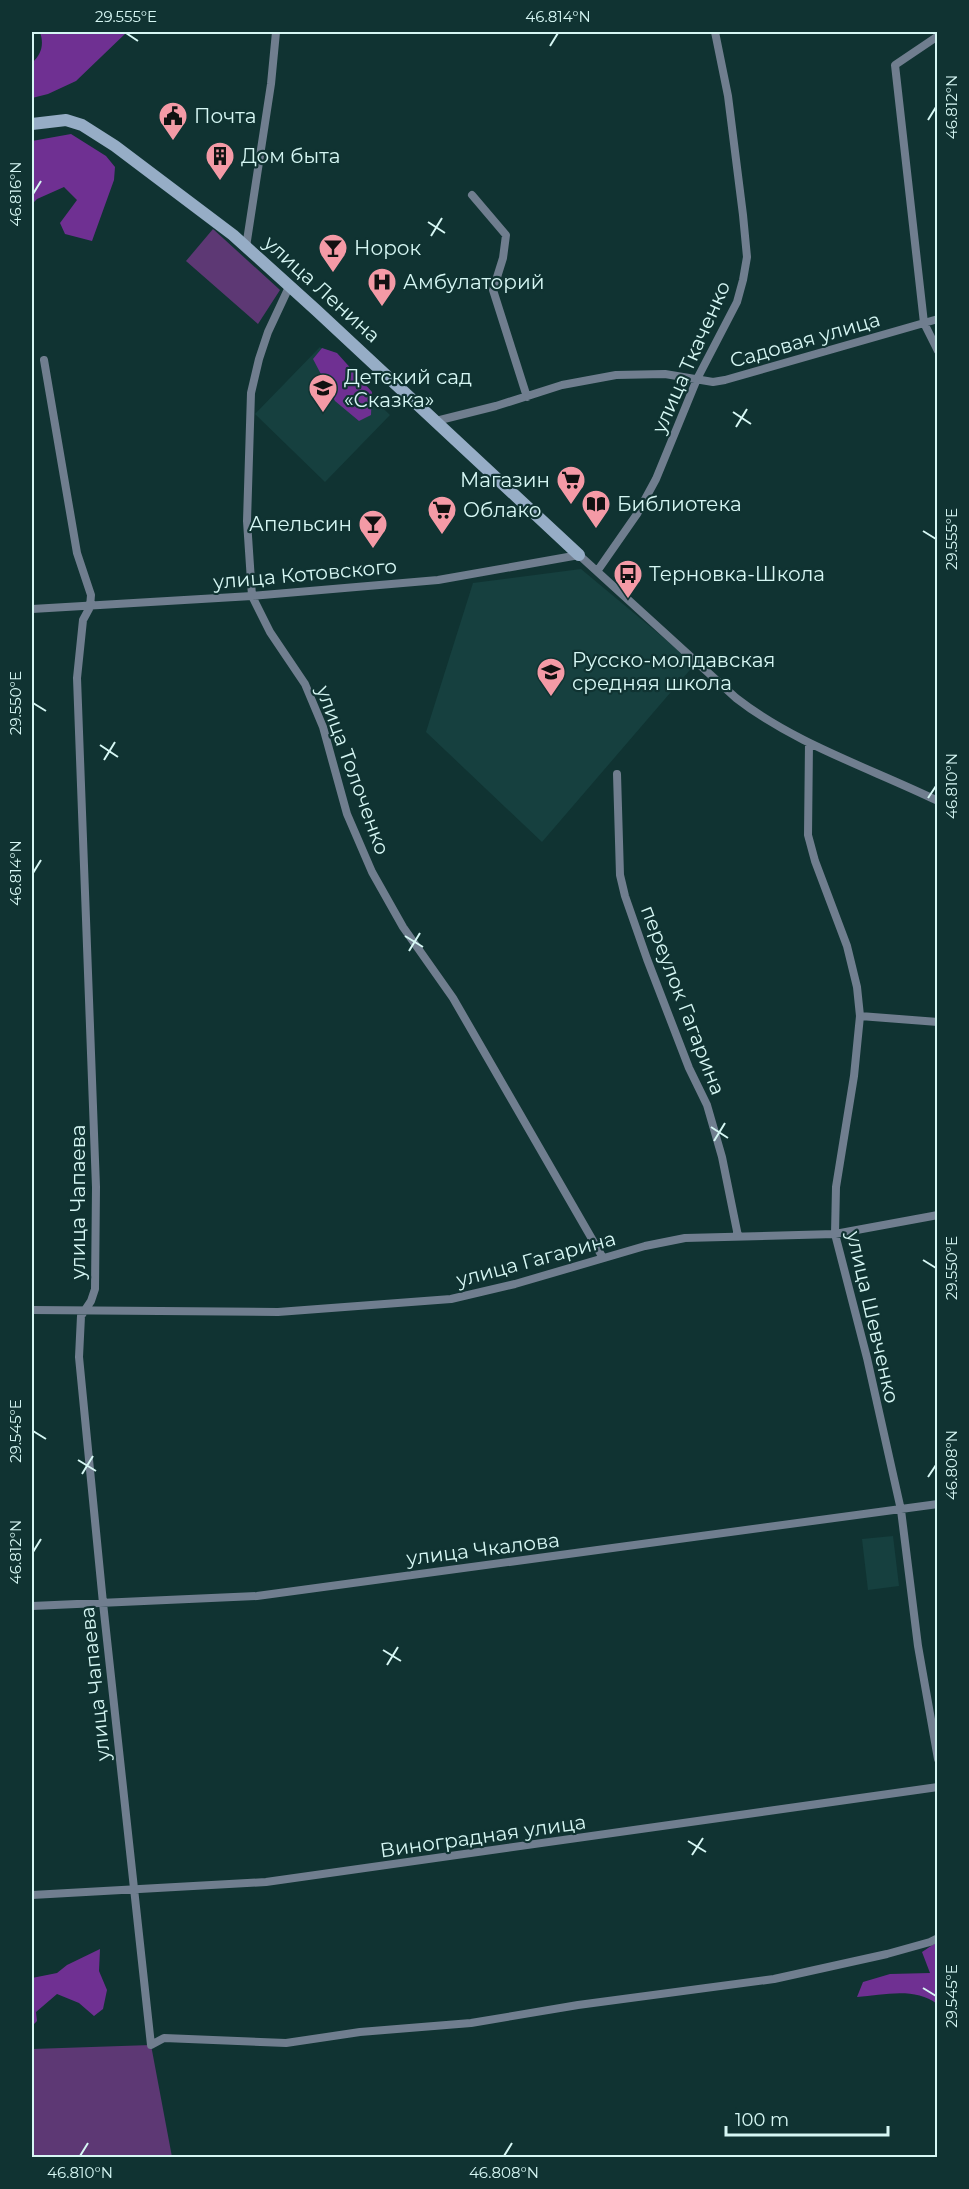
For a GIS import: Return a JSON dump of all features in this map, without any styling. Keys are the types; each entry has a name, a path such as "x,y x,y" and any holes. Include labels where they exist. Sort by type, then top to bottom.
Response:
{"street":[{"path":"246,247 271,84 276,32"},
{"name":"улица Ткаченко","path":"598,570 637,514 656,479 697,379 737,302 747,257 728,96 715,32"},
{"path":"938,36 895,65 924,322 938,351"},
{"name":"улица Ленина","path":"32,124 66,120 82,125 115,146 246,247 579,555 736,698 759,716 809,742 938,801"},
{"path":"472,195 506,235 503,258 493,290 526,397"},
{"name":"улица Толоченко","path":"289,287 268,332 251,393 247,521 252,596 270,632 305,684 323,727 347,814 372,872 403,927 453,998 603,1258"},
{"name":"Садовая улица","path":"436,421 562,385 616,375 665,374 712,382 725,380 938,319"},
{"path":"44,360 77,553 91,595 90,607"},
{"name":"улица Котовского","path":"32,609 252,596 438,580 579,555"},
{"name":"улица Чапаева","path":"90,607 83,620 77,678 96,1187 95,1288 79,1324 79,1357 151,2045 164,2038 286,2043 360,2032 471,2023 578,2005 774,1979 887,1954 938,1938"},
{"name":"улица Шевченко","path":"809,742 808,836 847,946 857,987 860,1016 854,1076 836,1187 834,1234 867,1358 901,1510 918,1646 938,1759"},
{"name":"переулок Гагарина","path":"617,774 620,875 677,1035 706,1105 722,1157 738,1236"},
{"path":"860,1016 938,1023"},
{"name":"улица Гагарина","path":"32,1310 278,1312 451,1299 685,1238 834,1234 938,1215"},
{"name":"улица Чкалова","path":"32,1606 257,1596 938,1504"},
{"name":"Виноградная улица","path":"32,1895 287,1880 938,1787"}],"shaded area":[{"path":"40,32 127,32 76,81 48,94 32,98 32,63 41,49"},
{"path":"71,134 106,156 115,167 114,180 92,241 65,234 60,223 77,200 64,187 37,199 32,204 32,141"},
{"path":"213,229 280,290 258,324 186,261"},
{"name":"Детский сад «Сказка»","path":"320,347 390,415 325,482 255,414"},
{"path":"322,348 337,353 372,392 371,415 359,421 335,401 313,359"},
{"name":"Русско-молдавская средняя школа","path":"581,569 695,664 542,842 426,732 473,583"},
{"path":"893,1536 899,1586 868,1590 862,1539"},
{"path":"937,1942 937,2004 919,1995 909,1994 857,1997 863,1982 890,1974 930,1973 922,1952"},
{"path":"100,1949 99,1971 107,1990 103,2009 94,2016 79,2003 57,1994 36,2012 37,2021 32,2026 32,1978 57,1973 67,1965"},
{"path":"151,2045 172,2157 32,2157 32,2049"}],"place":[{"name":"Почта","path":"173,142"},
{"name":"Дом быта","path":"220,182"},
{"name":"Норок","path":"333,274"},
{"name":"Амбулаторий","path":"382,308"},
{"name":"Детский сад «Сказка»","path":"323,414"},
{"name":"Магазин","path":"571,506"},
{"name":"Библиотека","path":"596,530"},
{"name":"Облако","path":"442,536"},
{"name":"Апельсин","path":"373,550"},
{"name":"Терновка-Школа","path":"628,600"},
{"name":"Русско-молдавская средняя школа","path":"551,698"}]}
